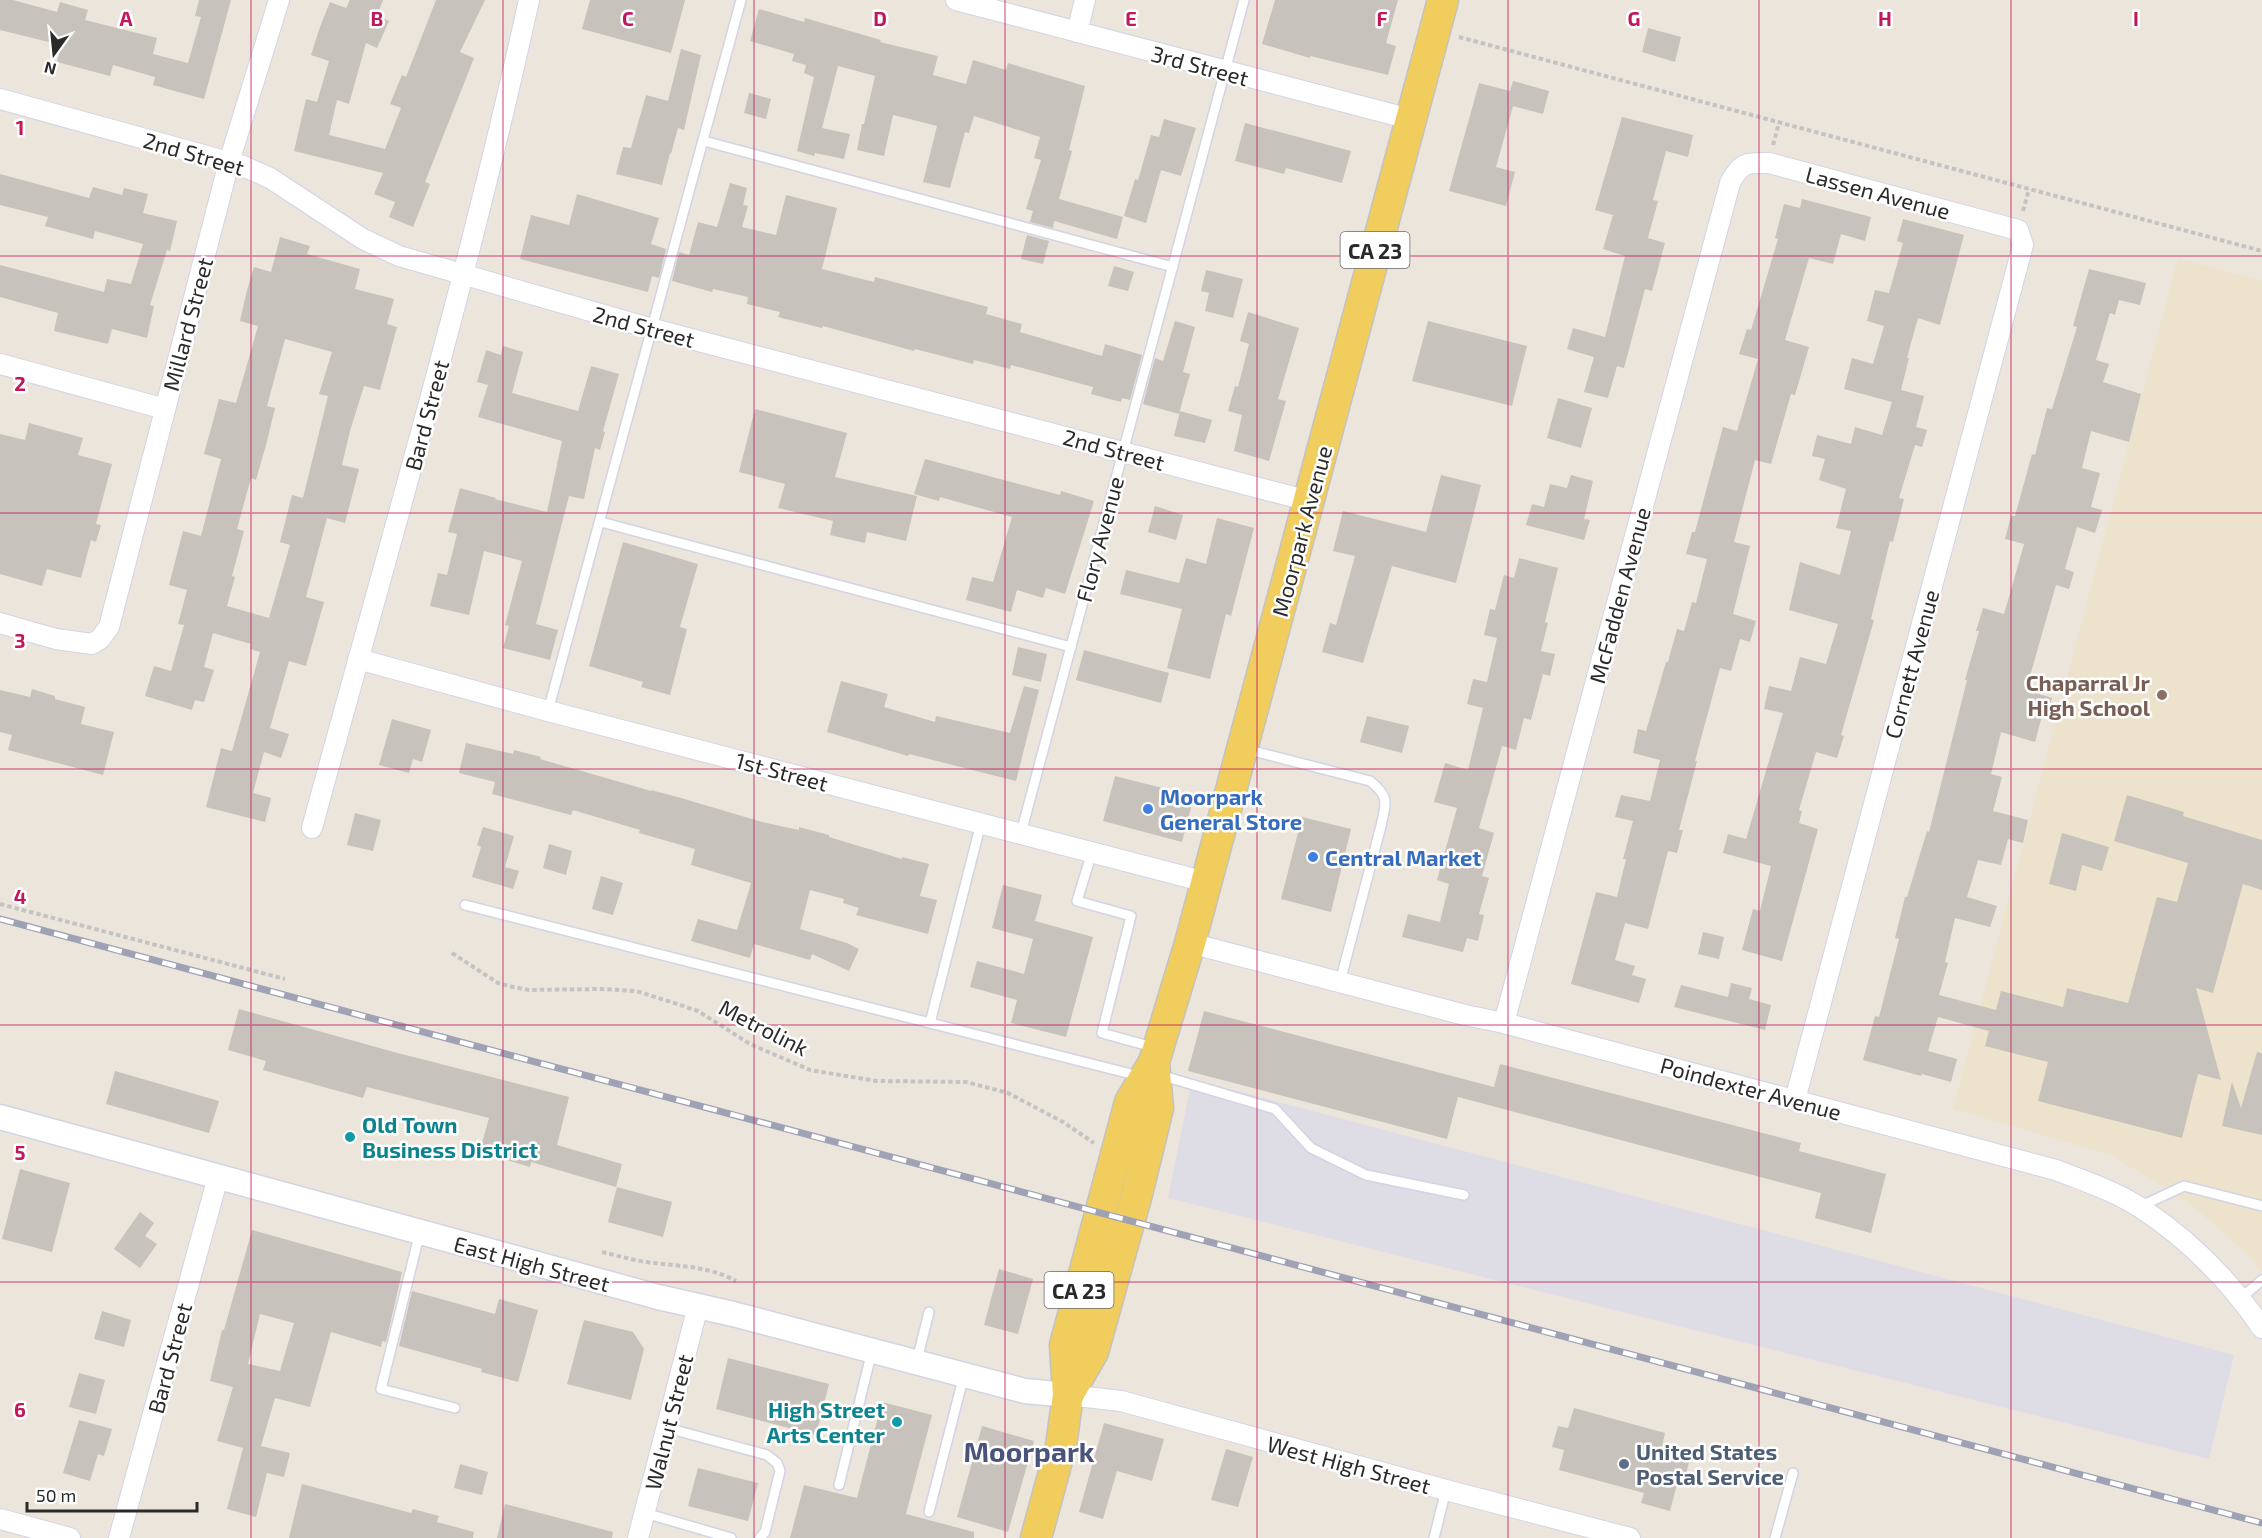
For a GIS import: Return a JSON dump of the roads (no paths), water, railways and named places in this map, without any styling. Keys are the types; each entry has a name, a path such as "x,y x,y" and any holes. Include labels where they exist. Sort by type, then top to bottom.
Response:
{"main road":[{"name":"Moorpark Avenue","path":"1036,1538 1061,1446 1068,1395 1093,1352 1130,1220 1158,1108 1153,1065 1190,942 1243,748 1443,0"}],"street":[{"name":"Millard Street","path":"0,623 56,639 92,644 100,639 109,627 230,162 279,0"},
{"name":"Bard Street","path":"312,828 462,276 502,121 529,0"},
{"name":"3rd Street","path":"956,0 1410,119"},
{"path":"1077,32 1085,0"},
{"name":"2nd Street","path":"0,99 243,166 270,178 379,247 399,256 462,276 653,329 1309,501"},
{"name":"Lassen Avenue","path":"1737,169 1750,163 1769,163 2018,230"},
{"name":"McFadden Avenue","path":"1504,1023 1730,183 1737,169"},
{"name":"Cornett Avenue","path":"1795,1100 2023,245 2018,230"},
{"path":"0,364 165,409"},
{"name":"1st Street","path":"358,659 548,711 1206,882"},
{"name":"Poindexter Avenue","path":"1190,942 2056,1170 2099,1187 2139,1207 2180,1236 2214,1269 2262,1328"},
{"name":"East High Street","path":"0,1117 658,1297 1025,1391 1068,1395"},
{"name":"Bard Street","path":"119,1538 218,1177"},
{"name":"Walnut Street","path":"638,1538 698,1306"},
{"name":"West High Street","path":"1068,1395 1121,1401 1630,1538"},
{"path":"0,1519 70,1538"}],"lane":[{"path":"548,711 741,0"},
{"name":"Flory Avenue","path":"1021,833 1244,0"},
{"path":"704,141 1173,267"},
{"path":"601,522 1071,647"},
{"path":"1243,748 1370,780 1382,790 1386,802 1381,826 1340,982"},
{"path":"930,1023 981,823"},
{"path":"1092,852 1077,902 1131,916 1102,1033 1153,1065"},
{"path":"465,905 930,1023 1153,1065 1275,1109 1311,1149 1366,1175 1464,1195"},
{"path":"2139,1207 2184,1186 2262,1206"},
{"path":"420,1232 381,1389 455,1408"},
{"path":"2240,1299 2262,1280"},
{"path":"916,1362 929,1312"},
{"path":"839,1485 872,1351"},
{"path":"929,1512 964,1375"},
{"path":"667,1428 767,1455 777,1464 780,1471 765,1532 760,1538"},
{"path":"1775,1538 1793,1473"},
{"path":"1434,1538 1446,1490"},
{"path":"645,1514 731,1538"}],"railway":[{"path":"0,919 2262,1523"}],"place":[{"name":"Chaparral Jr High School","path":"2162,695"},
{"name":"Moorpark General Store","path":"1148,809"},
{"name":"Central Market","path":"1313,857"},
{"name":"Old Town Business District","path":"350,1137"},
{"name":"High Street Arts Center","path":"897,1422"},
{"name":"United States Postal Service","path":"1624,1464"}],"district":[{"name":"Moorpark","path":"1029,1451"}]}
